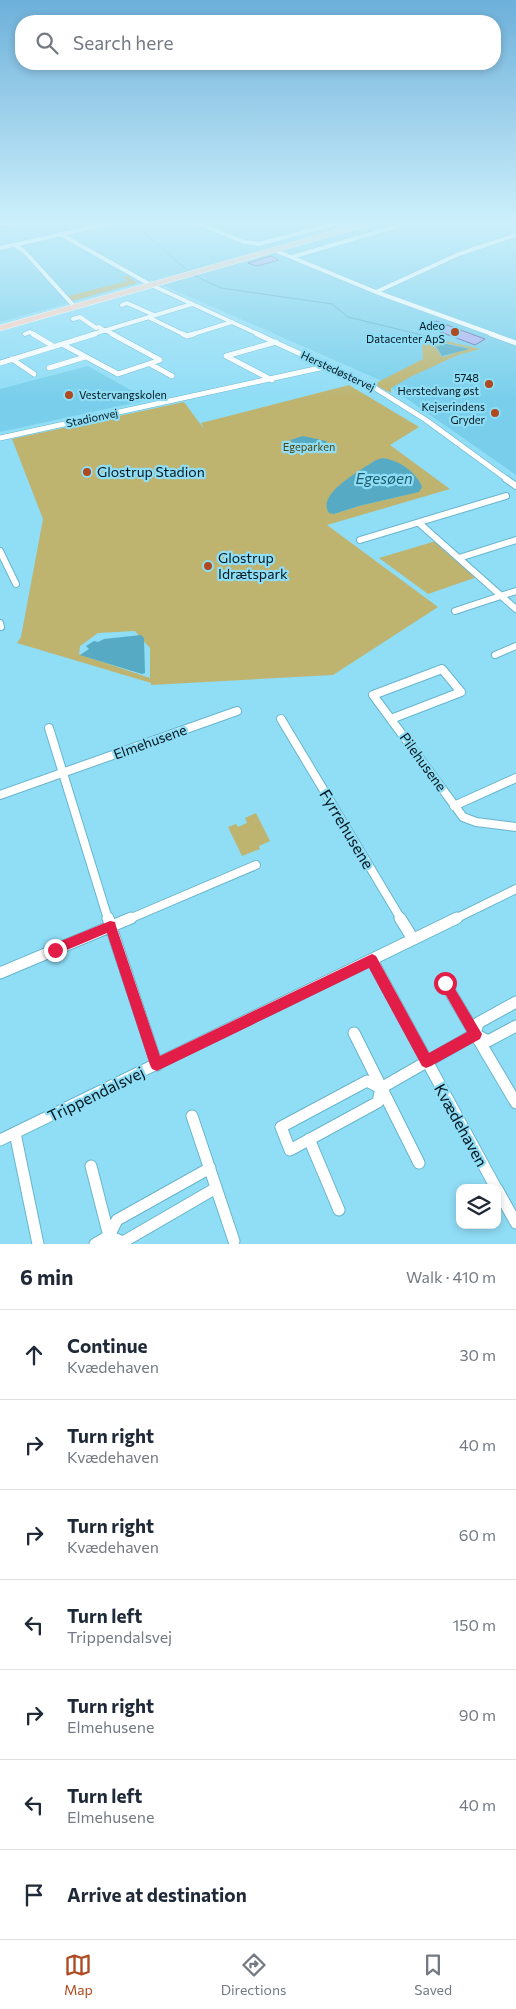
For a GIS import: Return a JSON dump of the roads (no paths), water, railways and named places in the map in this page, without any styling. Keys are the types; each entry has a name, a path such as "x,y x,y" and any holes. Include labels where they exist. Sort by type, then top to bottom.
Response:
{"main road":[{"path":"0,327 156,282"},
{"path":"0,327 149,284"}],"street":[{"path":"52,282 72,305"},
{"name":"Herstedøstervej","path":"146,282 375,388 409,408 516,485"},
{"path":"352,282 516,343"},
{"path":"376,292 398,282"},
{"path":"122,305 128,303 154,315"},
{"path":"0,363 192,304"},
{"path":"62,344 118,374 160,360 99,327 96,328 80,317 73,319"},
{"path":"148,317 187,336 232,322"},
{"path":"24,334 30,332 44,343 47,342 53,346"},
{"path":"272,380 226,356 276,342"},
{"path":"49,368 85,357"},
{"path":"12,359 34,374"},
{"path":"150,364 172,376"},
{"name":"Stadionvej","path":"0,438 330,366"},
{"path":"360,540 506,496"},
{"path":"419,523 516,609"},
{"path":"459,558 516,540"},
{"path":"0,551 16,584"},
{"path":"455,611 516,591"},
{"path":"495,654 516,646"},
{"name":"Pilehusene","path":"391,719 461,692 442,669 374,695 391,719 454,806 463,817 469,820 516,827"},
{"name":"Elmehusene","path":"0,795 237,711"},
{"name":"Fyrrehusene","path":"282,719 412,939"},
{"path":"49,728 110,926 157,1065"},
{"name":"Pilehusene","path":"454,806 516,778"},
{"path":"0,973 256,865"},
{"name":"Trippendalsvej","path":"0,1140 516,889"},
{"name":"Kvædehaven","path":"372,960 494,1184"},
{"path":"445,983 516,1103"},
{"path":"381,1088 367,1081 281,1127 290,1150 378,1102 381,1088 475,1034 478,1023 516,1002"},
{"path":"475,1034 488,1041 516,1026"},
{"path":"354,1034 419,1163"},
{"path":"192,1116 234,1241"},
{"path":"15,1133 38,1244"},
{"path":"309,1140 339,1210"},
{"path":"91,1166 110,1240"},
{"path":"110,1240 117,1220 210,1168"},
{"path":"95,1244 110,1240 122,1242 216,1188"},
{"name":"Kvædehaven","path":"501,1196 516,1223"}],"water":[{"path":"442,343 470,349 442,356 435,345 438,347"},
{"path":"303,436 326,441 328,445 299,450 290,440"},
{"name":"Egesøen","path":"383,458 401,464 416,476 422,487 419,492 334,514 329,513 326,506 334,490 361,469"},
{"path":"141,635 144,638 145,673 142,674 80,655 89,649 86,646 94,641"}],"waterway":[{"path":"208,282 221,288 332,304 348,317 434,338"}],"place":[{"name":"Adeo Datacenter ApS","path":"455,332"},
{"name":"5748 Herstedvang øst","path":"489,384"},
{"name":"Vestervangskolen","path":"69,395"},
{"name":"Kejserindens Gryder","path":"495,413"},
{"name":"Glostrup Stadion","path":"87,472"},
{"name":"Glostrup Idrætspark","path":"208,566"}],"park label":[{"name":"Egeparken","path":"309,447"}]}
